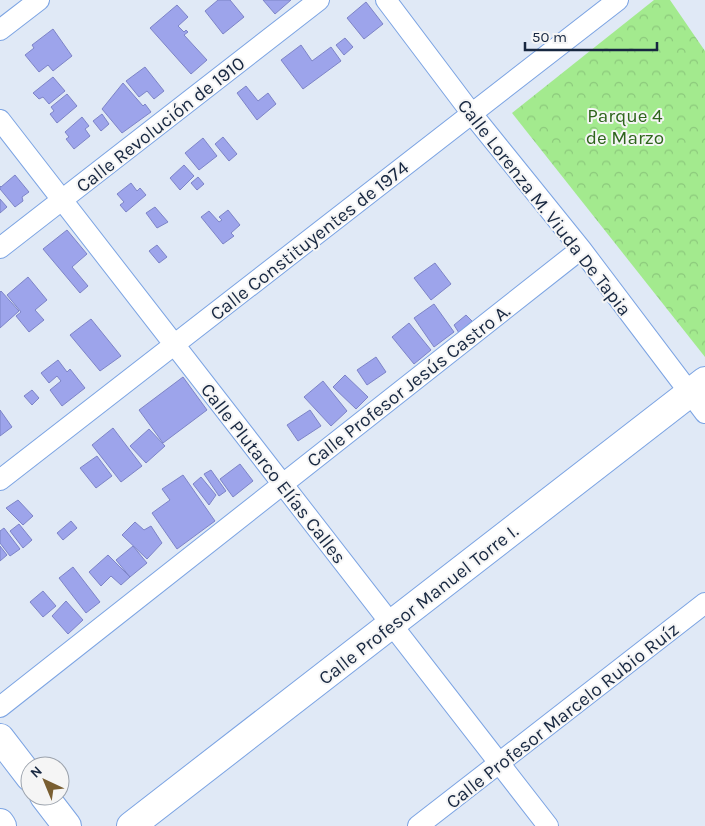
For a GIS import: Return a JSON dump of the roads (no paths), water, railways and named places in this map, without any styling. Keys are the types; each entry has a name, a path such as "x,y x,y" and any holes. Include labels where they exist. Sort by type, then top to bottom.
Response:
{"street":[{"path":"0,30 39,0"},
{"name":"Calle Revolución de 1910","path":"0,248 320,0"},
{"name":"Calle Lorenza M. Viuda De Tapia","path":"386,0 472,114 700,396"},
{"name":"Calle Constituyentes de 1974","path":"0,480 618,0"},
{"name":"Calle Plutarco Elías Calles","path":"0,120 548,826"},
{"name":"Calle Profesor Jesús Castro A.","path":"0,707 581,249"},
{"name":"Calle Profesor Manuel Torre I.","path":"131,826 391,624 700,396"},
{"name":"Calle Profesor Marcelo Rubio Ruíz","path":"418,826 705,603"},
{"path":"0,738 20,764"},
{"path":"52,806 67,826"}],"park label":[{"name":"Parque 4 de Marzo","path":"625,126"}]}
